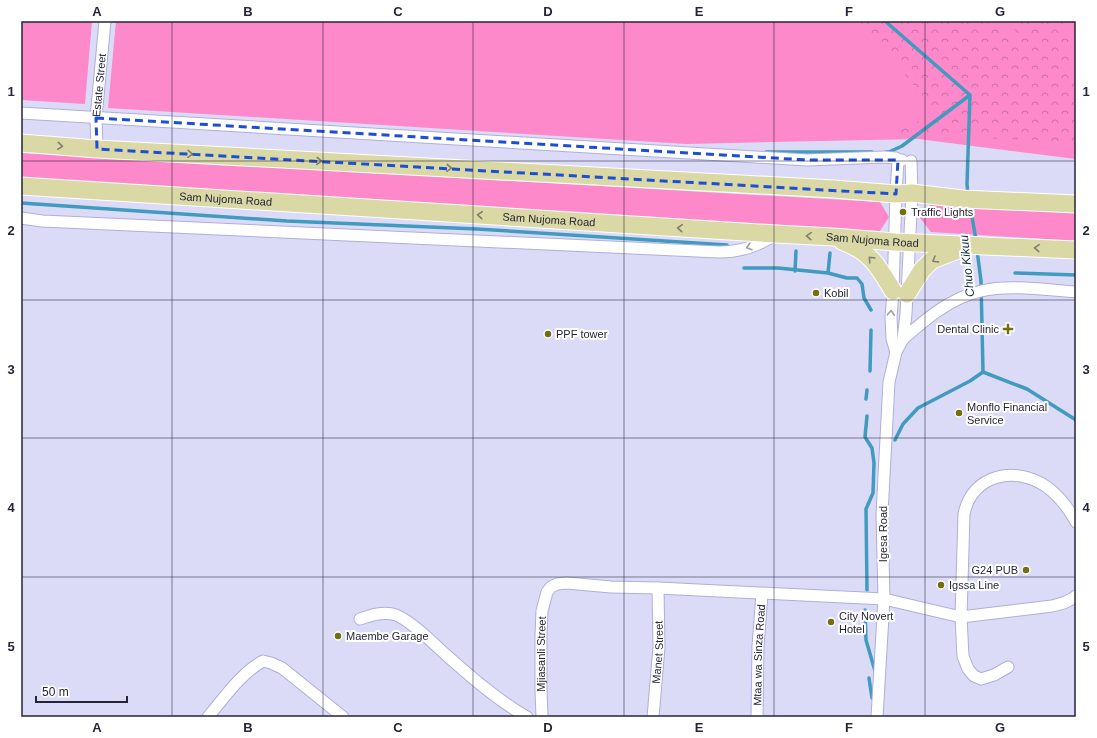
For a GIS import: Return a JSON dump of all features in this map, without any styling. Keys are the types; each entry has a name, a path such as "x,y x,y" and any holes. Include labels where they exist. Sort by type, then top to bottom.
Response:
{"main road":[{"path":"21,142 97,149 834,189 963,199 1076,204"},
{"name":"Sam Nujoma Road","path":"21,186 832,237 902,243 1076,250"},
{"path":"832,237 854,246 867,255 875,262 900,293 932,260 971,245"}],"street":[{"name":"Estate Street","path":"97,149 96,118 105,21"},
{"path":"21,113 807,160 884,157 904,160"},
{"name":"Igesa Road","path":"896,352 892,339 891,317 900,293 904,160"},
{"name":"Igesa Road","path":"877,717 884,599 882,514 889,382 896,352 903,339 900,293 904,160"},
{"path":"21,218 719,252 748,248 767,241 776,234"},
{"path":"903,339 937,311 966,295 980,291 994,288 1014,288 1076,292"},
{"path":"1008,667 988,678 982,679 974,676 968,668 963,656 961,617 964,514 970,496 984,483 997,477 1008,475 1022,476 1047,487 1057,496 1076,522"},
{"name":"Mjiasanli Street","path":"542,717 542,612 547,592 551,587 557,584 567,583 611,587 658,588"},
{"path":"658,588 884,599 961,617 1052,606 1068,601 1076,596"},
{"name":"Manet Street","path":"654,717 659,647 658,588"},
{"name":"Mtaa wa Sinza Road","path":"757,717 758,646 762,594"},
{"path":"360,619 376,614 386,613 396,615 426,636 505,704 527,717"},
{"path":"208,717 246,673 256,664 263,661 282,668 343,717"}],"highlighted area":[{"path":"96,118 807,160 898,160 896,194 97,149"}],"green space":[{"path":"21,21 92,21 85,104 21,100"},
{"path":"116,21 1076,21 1076,159 918,139 686,144 108,108"},
{"path":"849,21 984,21 1012,39 1018,21 1066,21 1076,99 1076,142 894,134 936,112 889,55"},
{"path":"21,153 880,202 889,217 880,231 21,188"},
{"path":"931,204 1076,212 1076,241 931,232 920,218"}],"waterway":[{"name":"Chuo Kikuu","path":"885,21 970,95 967,184 968,195"},
{"path":"886,152 902,146 970,95"},
{"path":"766,152 872,152"},
{"path":"21,203 287,221 477,229 727,245"},
{"name":"Chuo Kikuu","path":"970,205 976,240"},
{"name":"Chuo Kikuu","path":"977,250 981,281 983,372 1027,389 1076,420"},
{"path":"795,271 796,251"},
{"path":"828,273 830,253"},
{"path":"744,268 778,268 828,273 847,278 857,278 862,284 864,298 871,310"},
{"path":"1015,273 1076,275"},
{"path":"870,371 871,330"},
{"path":"895,440 903,424 918,408 970,381 983,372"},
{"path":"866,399 867,390"},
{"path":"867,416 865,437 872,448 874,463 873,493 866,509 867,590"},
{"path":"865,610 866,640 875,671"},
{"path":"869,678 872,698"}],"place":[{"name":"Traffic Lights","path":"903,212"},
{"name":"Kobil","path":"816,293"},
{"name":"Dental Clinic","path":"1008,329"},
{"name":"PPF tower","path":"548,334"},
{"name":"Monflo Financial Service","path":"959,413"},
{"name":"G24 PUB","path":"1026,570"},
{"name":"Igssa Line","path":"941,585"},
{"name":"City Novert Hotel","path":"831,622"},
{"name":"Maembe Garage","path":"338,636"}]}
